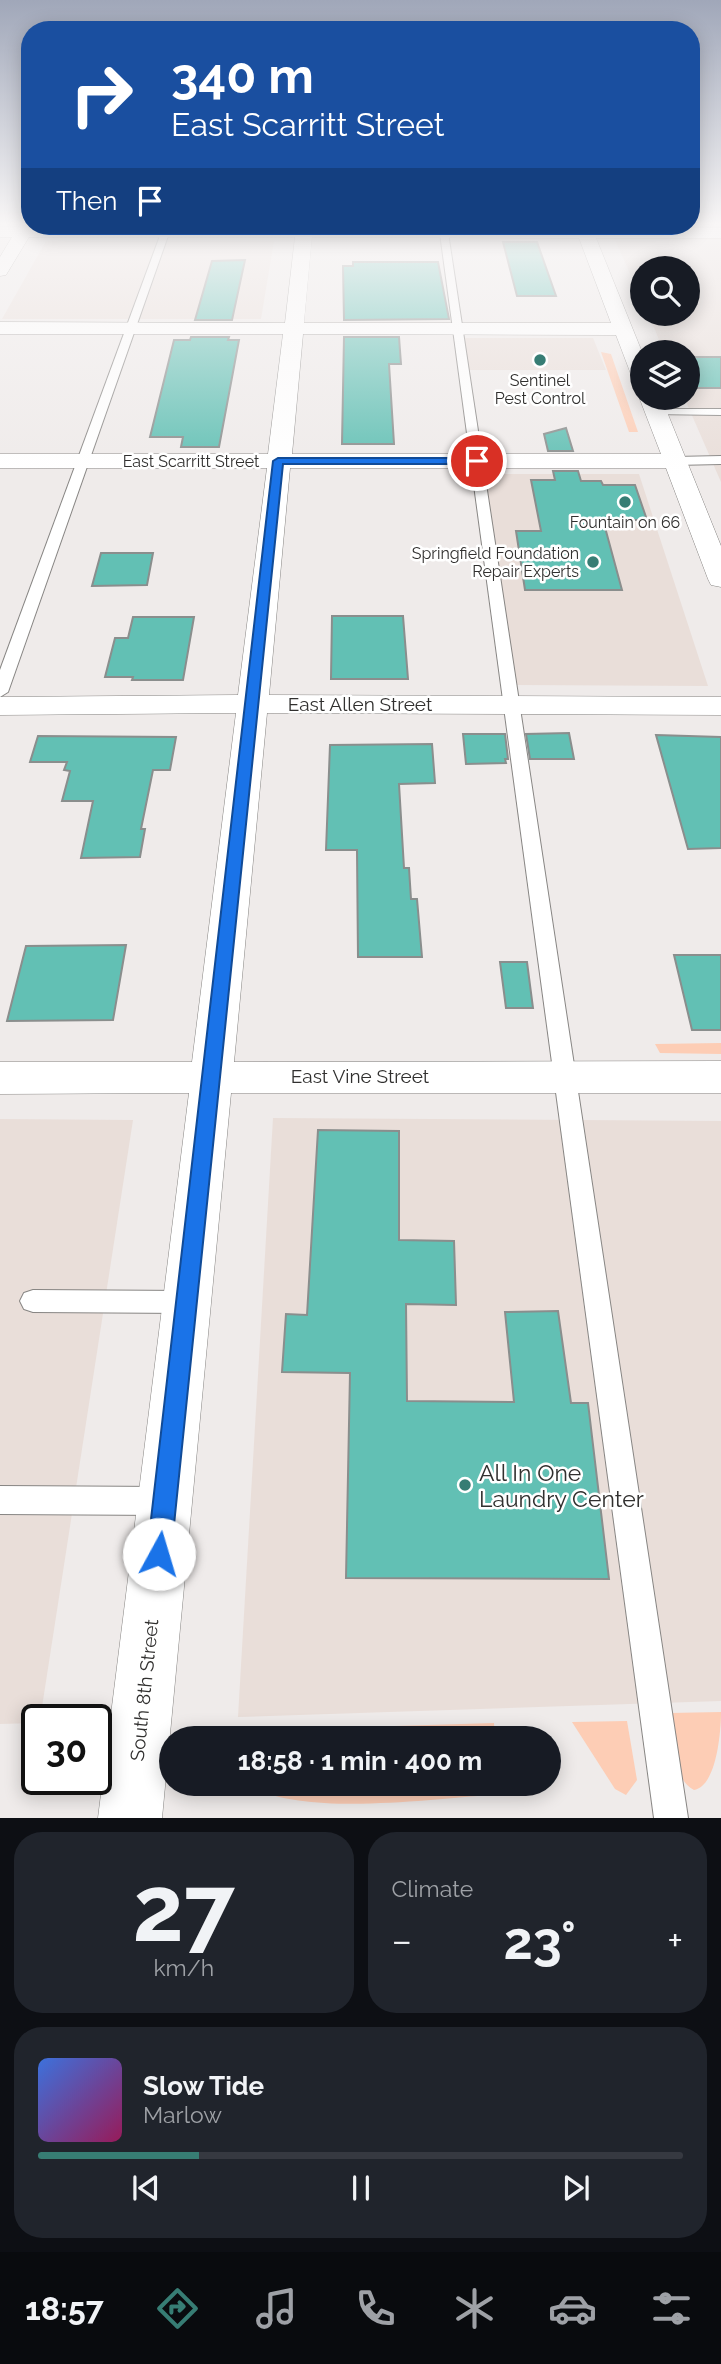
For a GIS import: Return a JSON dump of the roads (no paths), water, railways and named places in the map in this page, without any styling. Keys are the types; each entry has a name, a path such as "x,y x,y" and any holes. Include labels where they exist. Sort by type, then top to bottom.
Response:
{"street":[{"name":"South 8th Street","path":"130,1818 296,307"},
{"path":"615,307 630,345"},
{"path":"0,328 624,329"},
{"path":"655,410 721,579"},
{"name":"East Scarritt Street","path":"0,461 675,461"},
{"name":"East Allen Street","path":"0,706 721,706"},
{"name":"East Vine Street","path":"0,1078 721,1077"}],"lane":[{"path":"0,692 138,307"},
{"path":"457,307 510,705 671,1818"},
{"path":"700,410 721,412"},
{"path":"675,461 721,460"},
{"path":"33,1301 187,1302"},
{"path":"0,1500 165,1501"}],"place":[{"name":"Sentinel Pest Control","path":"540,360"},
{"name":"Fountain on 66","path":"625,502"},
{"name":"Springfield Foundation Repair Experts","path":"593,562"},
{"name":"All In One Laundry Center","path":"465,1485"}]}
